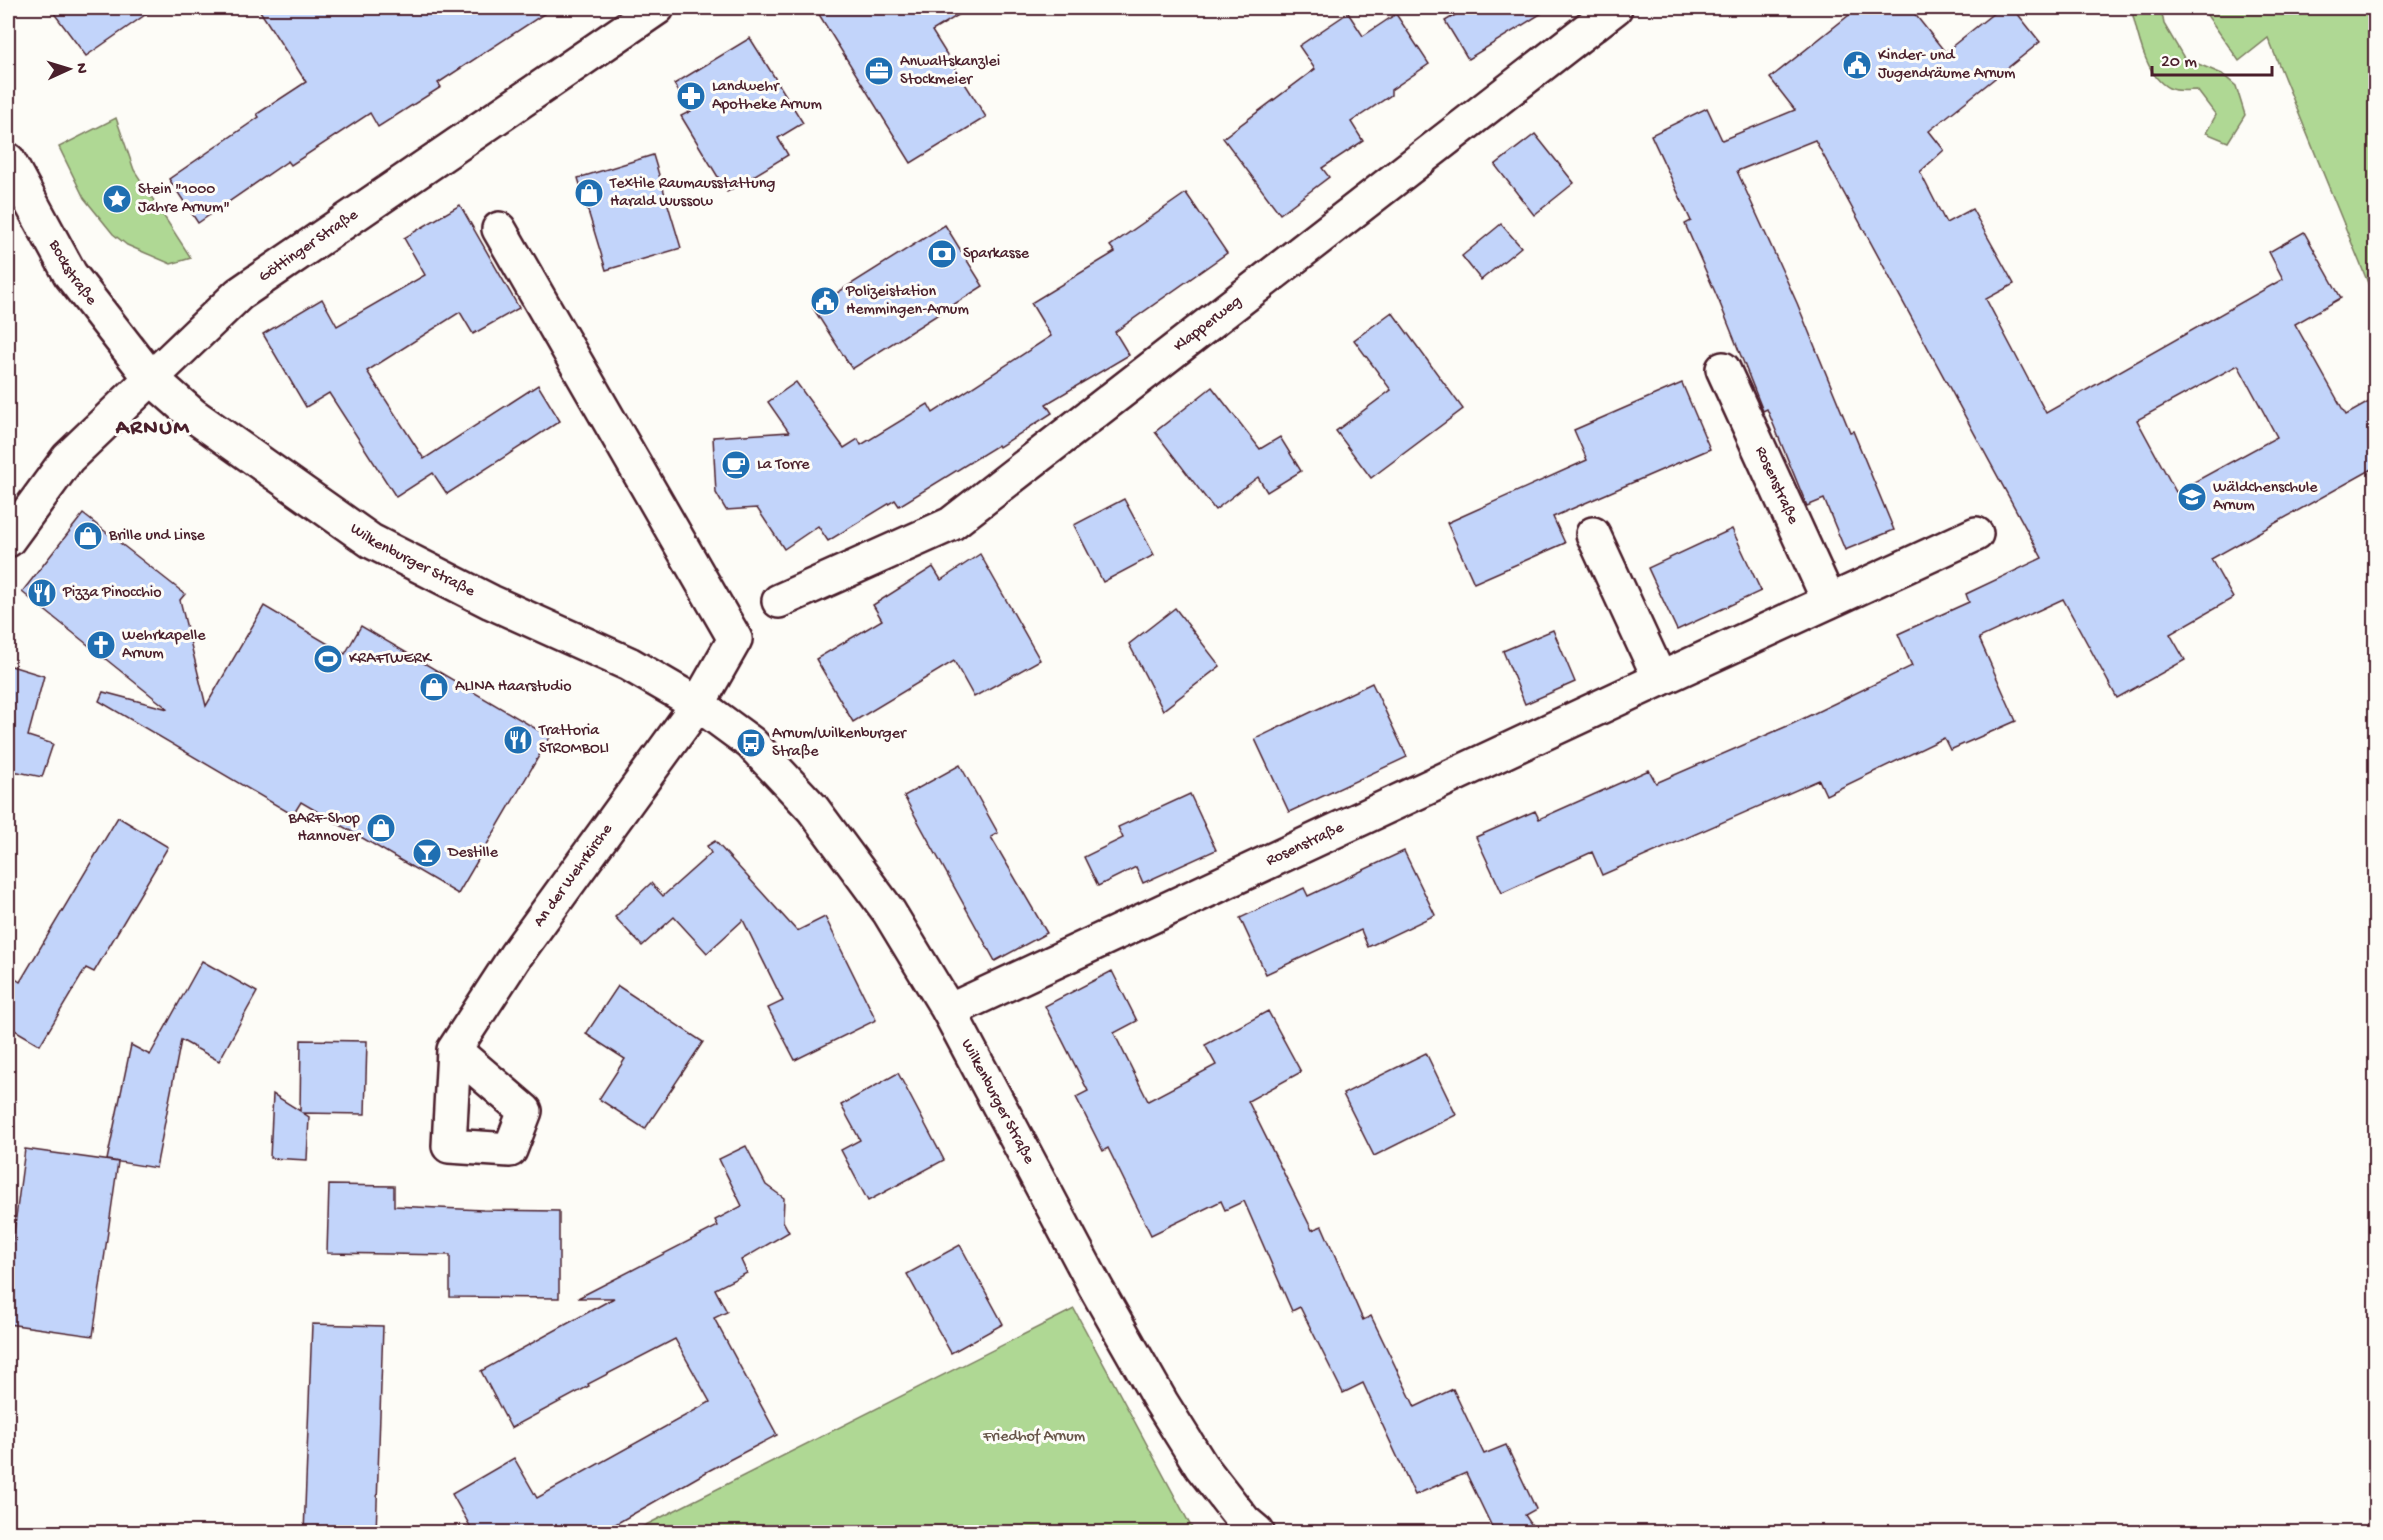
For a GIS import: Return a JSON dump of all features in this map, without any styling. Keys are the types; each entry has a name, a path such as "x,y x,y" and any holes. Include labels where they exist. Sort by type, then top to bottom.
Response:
{"street":[{"name":"Göttinger Straße","path":"8,540 68,458 239,294 657,8"},
{"name":"Klapperweg","path":"779,601 951,524 1615,8"},
{"name":"Bockstraße","path":"8,160 70,274 150,377"},
{"path":"499,229 735,639 698,704"},
{"name":"Rosenstraße","path":"1723,369 1829,601"},
{"name":"Wilkenburger Straße","path":"150,377 193,416 371,541 490,602 629,664 698,704 751,743 813,809 890,912 949,1011 1090,1277 1161,1402 1201,1466 1244,1521 1257,1533"},
{"path":"1593,534 1660,679"},
{"name":"Rosenstraße","path":"949,1011 1976,534"},
{"name":"An der Wehrkirche","path":"454,1050 516,955 698,704"}],"green space":[{"path":"2131,8 2161,8 2164,24 2184,58 2222,74 2236,86 2245,115 2228,142 2206,133 2216,115 2197,90 2169,88 2154,74 2143,52"},
{"path":"2202,8 2375,8 2375,300 2268,38 2239,61"},
{"path":"116,118 134,170 191,258 171,264 127,245 113,234 84,198 59,147"},
{"name":"Friedhof Arnum","path":"1074,1309 1194,1532 632,1532"}],"building":[{"path":"50,8 155,8 86,56"},
{"path":"258,8 553,8 438,83 441,87 378,127 370,113 291,165 288,161 198,223 169,179 259,117 257,114 306,82"},
{"path":"815,8 970,8 932,31 986,117 911,163"},
{"path":"1467,8 1550,8 1468,59 1445,21"},
{"path":"1858,8 1910,8 1945,52 2000,8 2013,8 2040,42 1929,131 1944,150 1920,172 1946,223 1972,209 2014,284 1986,299 2046,413 2283,279 2269,252 2304,232 2341,298 2295,324 2346,415 2376,398 2376,467 2211,559 2233,598 2170,634 2185,660 2117,698 2063,599 1979,638 2016,721 1950,750 1944,738 1826,795 1819,780 1602,875 1592,852 1502,893 1476,837 1535,811 1539,819 1649,770 1656,783 1792,724 1912,666 1898,634 1969,602 1966,594 2042,558 1815,140 1737,171 1797,303 1850,432 1853,431 1894,530 1845,550 1824,499 1807,506 1767,409 1763,411 1685,224 1691,221 1651,135 1707,108 1722,140 1795,110 1770,78","holes":["2238,365 2277,437 2176,492 2137,420"]},
{"path":"1348,13 1363,36 1396,14 1429,64 1391,90 1391,95 1351,122 1363,141 1322,168 1329,177 1280,214 1223,138 1315,69 1299,46"},
{"path":"750,38 803,123 778,138 788,155 727,192 681,116 691,111 674,84"},
{"path":"1535,134 1574,183 1534,215 1495,165"},
{"path":"653,155 681,248 606,270 578,178"},
{"path":"1186,193 1227,253 1115,332 1129,355 1046,404 1052,413 899,506 895,500 828,541 818,526 784,549 757,508 726,510 716,493 713,437 789,432 768,402 796,382 844,448 858,439 861,445 928,404 933,413 1051,336 1031,303 1115,252 1110,246"},
{"path":"460,205 519,308 473,334 460,312 367,371 424,459 538,385 560,421 447,494 433,473 396,497 329,393 306,407 263,334 322,299 337,326 425,275 404,238"},
{"path":"1501,224 1521,247 1481,280 1462,256"},
{"path":"945,225 983,286 852,369 813,308"},
{"path":"1392,312 1463,409 1371,478 1336,431 1391,390 1354,340"},
{"path":"1682,383 1710,449 1553,517 1565,543 1474,583 1447,523 1587,460 1574,430"},
{"path":"1212,387 1260,449 1280,437 1301,471 1267,492 1258,477 1215,510 1155,432"},
{"path":"1124,499 1154,555 1103,582 1074,525"},
{"path":"83,514 185,594 180,600 206,706 264,606 345,654 361,626 550,737 458,894 301,802 293,815 99,701 103,692 168,709 22,592"},
{"path":"1732,529 1761,591 1677,630 1648,568"},
{"path":"980,554 1040,660 974,697 954,661 853,722 816,659 882,620 873,605 933,567 941,580"},
{"path":"1175,608 1220,666 1163,710 1129,644"},
{"path":"1553,630 1575,682 1525,704 1503,651"},
{"path":"8,665 44,676 28,736 53,744 42,777 8,772"},
{"path":"1372,683 1407,757 1289,812 1255,739"},
{"path":"960,765 998,833 991,837 1047,933 995,961 904,796"},
{"path":"1190,794 1216,850 1143,883 1136,867 1098,886 1084,857 1123,838 1118,827"},
{"path":"118,817 168,847 94,972 86,968 40,1045 8,1026 8,974 20,982"},
{"path":"715,841 797,931 825,917 876,1020 795,1060 768,1008 783,1001 743,920 707,953 674,917 642,946 615,917 651,883 663,896 711,853 707,846"},
{"path":"1404,851 1435,915 1368,947 1361,930 1266,974 1240,918 1304,888 1308,896"},
{"path":"202,961 257,992 219,1061 181,1040 156,1168 107,1160 131,1045 150,1055"},
{"path":"1112,971 1137,1021 1114,1033 1148,1101 1216,1065 1205,1045 1268,1011 1301,1072 1248,1101 1312,1230 1322,1226 1363,1320 1371,1316 1415,1407 1453,1389 1484,1454 1506,1445 1536,1509 1525,1515 1537,1533 1495,1533 1466,1473 1415,1495 1363,1383 1343,1393 1300,1307 1292,1311 1244,1201 1225,1210 1221,1201 1151,1235 1108,1148 1103,1151 1076,1097 1088,1091 1045,1006"},
{"path":"618,986 703,1042 645,1129 599,1099 625,1059 586,1034"},
{"path":"301,1040 367,1041 365,1114 303,1113 309,1117 307,1160 270,1158 273,1094 300,1111"},
{"path":"1426,1053 1456,1115 1374,1156 1343,1094"},
{"path":"898,1073 944,1160 868,1201 841,1150 860,1140 841,1105"},
{"path":"746,1146 766,1185 784,1198 783,1221 789,1232 741,1260 747,1273 715,1289 727,1312 714,1318 777,1435 710,1470 600,1533 474,1533 452,1494 514,1458 537,1498 710,1402 675,1339 588,1384 589,1386 511,1428 481,1371 614,1298 578,1298 718,1226 715,1220 742,1206 719,1159"},
{"path":"25,1149 118,1162 93,1336 8,1324 8,1277"},
{"path":"329,1185 394,1186 394,1206 559,1211 559,1298 450,1297 450,1255 327,1253"},
{"path":"960,1245 1003,1324 951,1353 907,1274"},
{"path":"312,1324 383,1326 376,1533 304,1533"}],"place":[{"name":"Kinder- und Jugendräume Arnum","path":"1857,65"},
{"name":"Anwaltskanzlei Stockmeier","path":"879,71"},
{"name":"Landwehr Apotheke Arnum","path":"691,96"},
{"name":"Textile Raumausstattung Harald Wussow","path":"589,193"},
{"name":"Stein \"1000 Jahre Arnum\"","path":"117,199"},
{"name":"Sparkasse","path":"942,254"},
{"name":"Polizeistation Hemmingen-Arnum","path":"825,301"},
{"name":"La Torre","path":"736,465"},
{"name":"Wäldchenschule Arnum","path":"2192,497"},
{"name":"Brille und Linse","path":"88,536"},
{"name":"Pizza Pinocchio","path":"42,593"},
{"name":"Wehrkapelle Arnum","path":"101,645"},
{"name":"KRAFTWERK","path":"328,659"},
{"name":"ALINA Haarstudio","path":"434,687"},
{"name":"Trattoria STROMBOLI","path":"518,740"},
{"name":"Arnum/Wilkenburger Straße","path":"751,743"},
{"name":"BARF-Shop Hannover","path":"381,828"},
{"name":"Destille","path":"427,853"}],"district":[{"name":"ARNUM","path":"153,429"}]}
